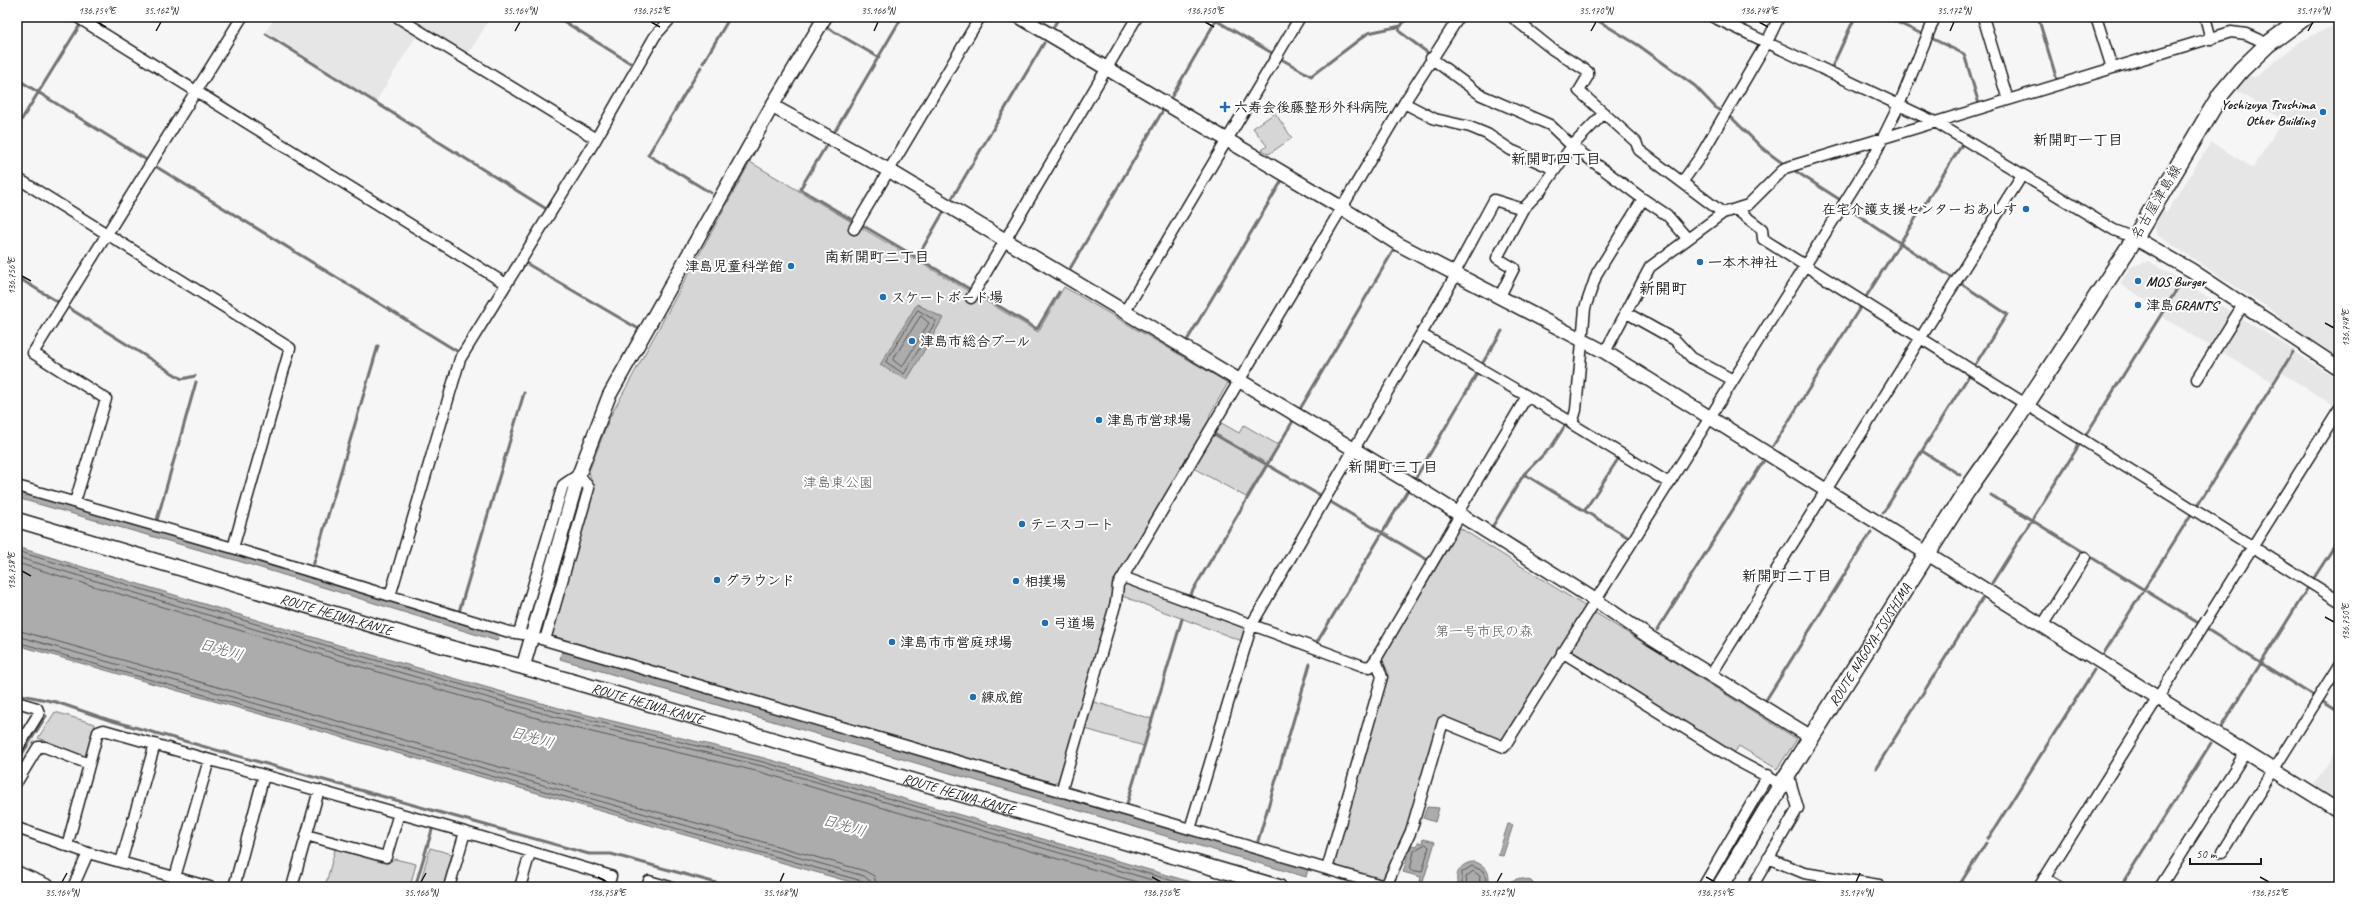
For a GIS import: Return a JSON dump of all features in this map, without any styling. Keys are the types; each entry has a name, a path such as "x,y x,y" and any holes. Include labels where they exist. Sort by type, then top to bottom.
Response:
{"main road":[{"name":"名古屋津島線","path":"2026,405 2134,238 2221,94 2241,70 2268,44 2305,17"},
{"name":"ROUTE NAGOYA-TSUSHIMA","path":"1720,887 1785,779 1926,554 2026,405"},
{"name":"ROUTE HEIWA-KANIE","path":"17,520 440,645 523,667 1279,887"}],"street":[{"path":"77,17 506,284"},
{"path":"75,502 106,399 33,353 242,17"},
{"path":"397,17 596,139"},
{"path":"390,596 460,359 596,139 655,36 672,17"},
{"path":"523,667 579,474 610,396 772,106 825,17"},
{"path":"854,229 890,171 980,17"},
{"path":"1020,17 1106,69 1228,139 1342,208 1398,244 1605,352 2339,811"},
{"path":"971,298 1137,17"},
{"path":"1124,314 1300,17"},
{"path":"1061,792 1116,602 1118,585 1404,103 1459,17"},
{"path":"1512,17 1552,49 1588,72 1588,76 1579,91 1636,142 1638,150 1683,181 1723,213"},
{"path":"1713,17 1937,123 2114,230 2134,238 2191,270 2339,368"},
{"path":"1683,181 1700,157 1767,42 1778,17"},
{"path":"579,474 589,488 543,640 1387,887 1411,831 1443,722 1504,747 1844,202 1882,138 1899,104 1935,17"},
{"path":"1983,17 2008,100"},
{"path":"2096,17 2112,68"},
{"path":"2205,17 2211,39"},
{"path":"1605,352 1650,267 1687,238 1723,213 1737,210 1748,205 1789,167 2232,32 2246,34 2268,44"},
{"path":"1432,58 1481,95 1514,111 1550,125 1572,146 1667,215 1687,238"},
{"path":"1404,103 1435,118 1470,127 1487,134 1511,150 1554,169"},
{"path":"772,106 890,171 1124,314 1354,450 1459,514 1595,600 1649,637 1811,737"},
{"path":"1499,298 1514,268 1497,258 1523,210 1541,190 1554,169 1572,146 1604,113"},
{"path":"1711,675 2022,175"},
{"path":"17,178 290,348 233,548"},
{"path":"1573,423 1576,410 1585,308 1597,273 1643,199"},
{"path":"1190,829 1252,624 1421,334 1494,200 1523,210"},
{"path":"1737,210 1762,229 1763,239 1804,266 2339,601"},
{"path":"2197,379 2243,305"},
{"path":"1625,312 1675,340 1692,358 1733,380"},
{"path":"1421,334 1573,423 1572,424 1669,483"},
{"path":"1124,577 1363,666 1370,667 1527,396"},
{"path":"2059,887 2042,883 2339,409"},
{"path":"17,486 521,633 563,485 579,474"},
{"path":"2042,626 2085,557"},
{"path":"1562,652 1734,759 1768,775 1785,779 1798,808 1752,887"},
{"path":"1327,869 1382,677 1376,659"},
{"path":"2222,852 2339,665"},
{"path":"17,702 37,708 39,714 17,748"},
{"path":"67,846 98,732 104,730 465,832 530,853 611,876 608,887"},
{"path":"121,862 155,744"},
{"path":"17,782 38,747 45,747 89,764"},
{"path":"2160,887 2245,753"},
{"path":"175,877 209,760"},
{"path":"234,887 264,775"},
{"path":"1703,887 1768,775"},
{"path":"292,887 319,790"},
{"path":"306,835 386,857 399,813"},
{"path":"17,828 88,853 210,887"},
{"path":"449,887 465,832"},
{"path":"73,887 88,853"},
{"path":"520,887 530,853"},
{"path":"1768,858 1804,873 1878,885 1878,887"},
{"path":"22,879 50,887"},
{"path":"647,887 649,881 670,887"}],"shaded area":[{"path":"275,17 389,17 417,35 376,101 266,31"},
{"path":"404,17 491,17 467,56"},
{"path":"2339,23 2339,358 2278,318 2279,315 2157,235 2154,223 2162,209 2167,212 2211,142 2253,168 2283,120 2234,89 2244,73 2255,78 2299,42"},
{"path":"2149,261 2180,280 2162,310 2120,284 2130,267"},
{"path":"2184,282 2233,313 2213,348 2162,317"},
{"path":"2238,316 2293,350 2273,382 2218,350"},
{"path":"2294,352 2339,379 2339,403 2336,407 2282,373"},
{"path":"2339,746 2339,801 2314,785"}],"green space":[{"path":"1275,113 1292,138 1269,154 1262,150 1267,146 1253,128"},
{"name":"津島東公園","path":"750,162 1038,332 1064,287 1228,383 1209,416 1239,433 1244,425 1278,445 1246,497 1186,464 1157,513 1127,582 1247,626 1242,641 1122,596 1113,597 1086,687 1091,701 1152,719 1144,746 1075,726 1059,780 1054,783 549,635 593,489 589,471 610,417"},
{"name":"第一号市民の森","path":"1460,528 1797,739 1777,769 1739,746 1734,753 1563,645 1502,742 1498,742 1440,718 1412,820 1385,880 1334,866 1333,862 1388,672 1382,659"},
{"path":"55,712 95,724 88,754 84,756 38,738"},
{"path":"336,846 388,862 395,859 416,864 410,887 325,887"},
{"path":"430,848 452,854 443,887 419,887"}],"water":[{"name":"津島市総合プール","path":"917,304 943,318 907,380 880,365"},
{"path":"17,490 221,548 500,633 497,641 235,560 17,498"},
{"name":"日光川","path":"17,547 355,650 559,708 764,758 1208,887 868,887 17,645"},
{"path":"562,651 1308,869 1306,877 560,659"},
{"path":"1427,807 1439,808 1435,822 1423,818"},
{"path":"1508,824 1513,825 1503,856 1498,855"},
{"path":"1423,839 1435,842 1423,882 1420,881 1421,877 1403,872 1411,845 1417,846 1418,842 1422,843"},
{"path":"1472,862 1481,864 1487,870 1489,882 1487,887 1458,886 1457,877 1459,870 1464,865"},
{"path":"1520,878 1531,881 1536,887 1506,887 1511,881"}],"waterway":[{"path":"557,17 635,66"},
{"path":"703,63 730,17"},
{"path":"832,136 902,17"},
{"path":"1054,26 1059,17"},
{"path":"1210,17 1272,53"},
{"path":"1172,96 1218,17"},
{"path":"1283,60 1311,76 1368,33 1401,26 1407,17"},
{"path":"1592,17 1638,45 1695,86 1717,109 1731,117 1762,148 1785,165"},
{"path":"1831,69 1855,17"},
{"path":"1886,17 1924,35"},
{"path":"2038,17 2057,80"},
{"path":"17,127 80,25"},
{"path":"1399,27 1400,32 1428,53"},
{"path":"828,28 878,57"},
{"path":"266,34 548,210"},
{"path":"1931,38 1964,54 1979,104"},
{"path":"951,200 1044,43"},
{"path":"701,67 648,155 711,193"},
{"path":"17,79 145,159"},
{"path":"1068,272 1162,112"},
{"path":"829,141 800,189 854,221"},
{"path":"1864,300 1963,143"},
{"path":"155,166 460,353"},
{"path":"1792,169 1842,201 1846,207 1954,279"},
{"path":"1186,342 1281,182"},
{"path":"917,258 944,211"},
{"path":"862,225 973,291"},
{"path":"1300,409 1393,251"},
{"path":"524,262 637,328"},
{"path":"17,277 58,302"},
{"path":"2084,438 2182,281"},
{"path":"1960,283 2007,314 1973,368"},
{"path":"977,293 1037,329 1059,292"},
{"path":"1773,446 1861,306"},
{"path":"69,308 182,379 195,376"},
{"path":"1482,364 1502,331"},
{"path":"313,566 378,346"},
{"path":"2196,508 2293,352"},
{"path":"1415,479 1478,372"},
{"path":"1883,513 1970,374"},
{"path":"157,520 196,382"},
{"path":"459,612 524,393"},
{"path":"1189,597 1293,421"},
{"path":"1491,529 1524,474 1552,446 1566,424"},
{"path":"1214,434 1321,496"},
{"path":"1992,583 2081,442"},
{"path":"1922,451 1960,475"},
{"path":"1585,510 1620,456"},
{"path":"1657,630 1763,462"},
{"path":"1524,474 1629,538"},
{"path":"1316,644 1408,490"},
{"path":"1991,495 2085,553"},
{"path":"1329,501 1426,559"},
{"path":"2104,653 2192,513"},
{"path":"1766,700 1871,532"},
{"path":"2312,581 2339,539"},
{"path":"2089,556 2200,624"},
{"path":"2261,663 2309,586"},
{"path":"1876,768 1982,599"},
{"path":"1126,807 1182,619"},
{"path":"2205,628 2315,697"},
{"path":"2221,727 2261,663"},
{"path":"1258,841 1310,664"},
{"path":"1988,839 2094,670"},
{"path":"17,694 56,702 109,720 589,854 611,854 731,887"},
{"path":"2320,700 2339,712"},
{"path":"17,762 46,716"},
{"path":"2120,887 2211,743"},
{"path":"415,887 432,830"},
{"path":"1958,887 1986,843"}],"place":[{"name":"六寿会後藤整形外科病院","path":"1225,107"},
{"name":"Yoshizuya Tsushima Other Building","path":"2323,112"},
{"name":"在宅介護支援センターおあしす","path":"2026,209"},
{"name":"一本木神社","path":"1700,262"},
{"name":"津島児童科学館","path":"791,266"},
{"name":"MOS Burger","path":"2138,281"},
{"name":"スケートボード場","path":"883,297"},
{"name":"津島GRANT'S","path":"2138,305"},
{"name":"津島市総合プール","path":"912,341"},
{"name":"津島市営球場","path":"1099,420"},
{"name":"テニスコート","path":"1022,524"},
{"name":"グラウンド","path":"717,580"},
{"name":"相撲場","path":"1016,581"},
{"name":"弓道場","path":"1045,623"},
{"name":"津島市市営庭球場","path":"892,642"},
{"name":"練成館","path":"973,697"}],"district":[{"name":"新開町一丁目","path":"2078,140"},
{"name":"新開町四丁目","path":"1556,159"},
{"name":"南新開町二丁目","path":"877,257"},
{"name":"新開町","path":"1663,289"},
{"name":"新開町三丁目","path":"1393,467"},
{"name":"新開町二丁目","path":"1787,576"}]}
